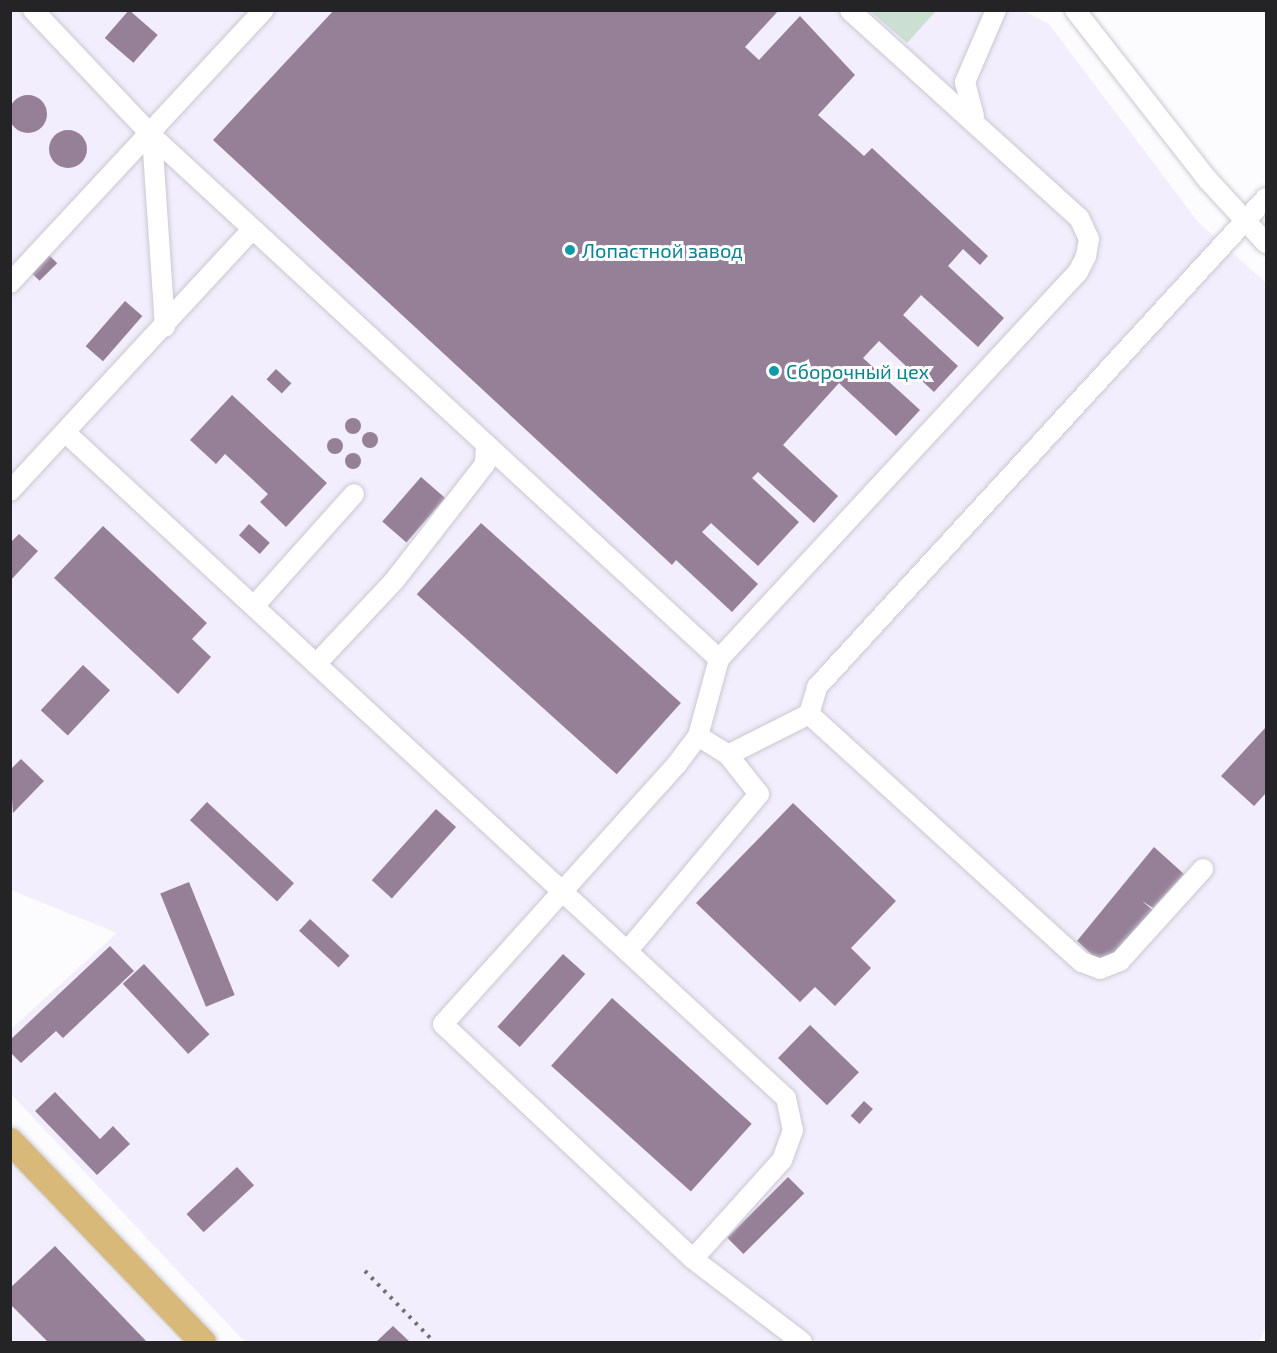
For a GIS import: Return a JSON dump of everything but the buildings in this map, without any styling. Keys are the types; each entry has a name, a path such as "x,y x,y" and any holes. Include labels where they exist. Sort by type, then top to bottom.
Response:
{"main road":[{"path":"10,1141 203,1342"}],"lane":[{"path":"33,10 152,136 491,457 719,659"},
{"path":"10,283 152,136 264,10"},
{"path":"802,1342 693,1259 443,1024 698,736 719,659 1078,272 1089,244 1079,218 981,126 850,10"},
{"path":"981,126 968,107 965,82 996,10"},
{"path":"1075,10 1266,243"},
{"path":"152,136 165,327"},
{"path":"728,755 809,714 817,687 1266,198"},
{"path":"10,491 165,327 252,230"},
{"path":"66,433 629,949 786,1098 793,1130 782,1160 693,1259"},
{"path":"317,663 394,581 491,457"},
{"path":"254,606 354,494"},
{"path":"809,714 1082,962 1100,969 1120,961 1203,869"},
{"path":"629,949 759,794 728,755 698,736"}],"shaded area":[{"path":"11,11 1024,11 1049,24 1198,222 1266,283 1266,1327 1259,1342 245,1342 11,1094 10,1030 117,933 11,890"},
{"path":"10,1165 140,1301 179,1342 11,1342"}],"green space":[{"path":"870,11 936,11 907,43"}],"railway":[{"path":"365,1271 434,1342"}],"place":[{"name":"Лопастной завод","path":"570,250"},
{"name":"Сборочный цех","path":"774,371"}]}
